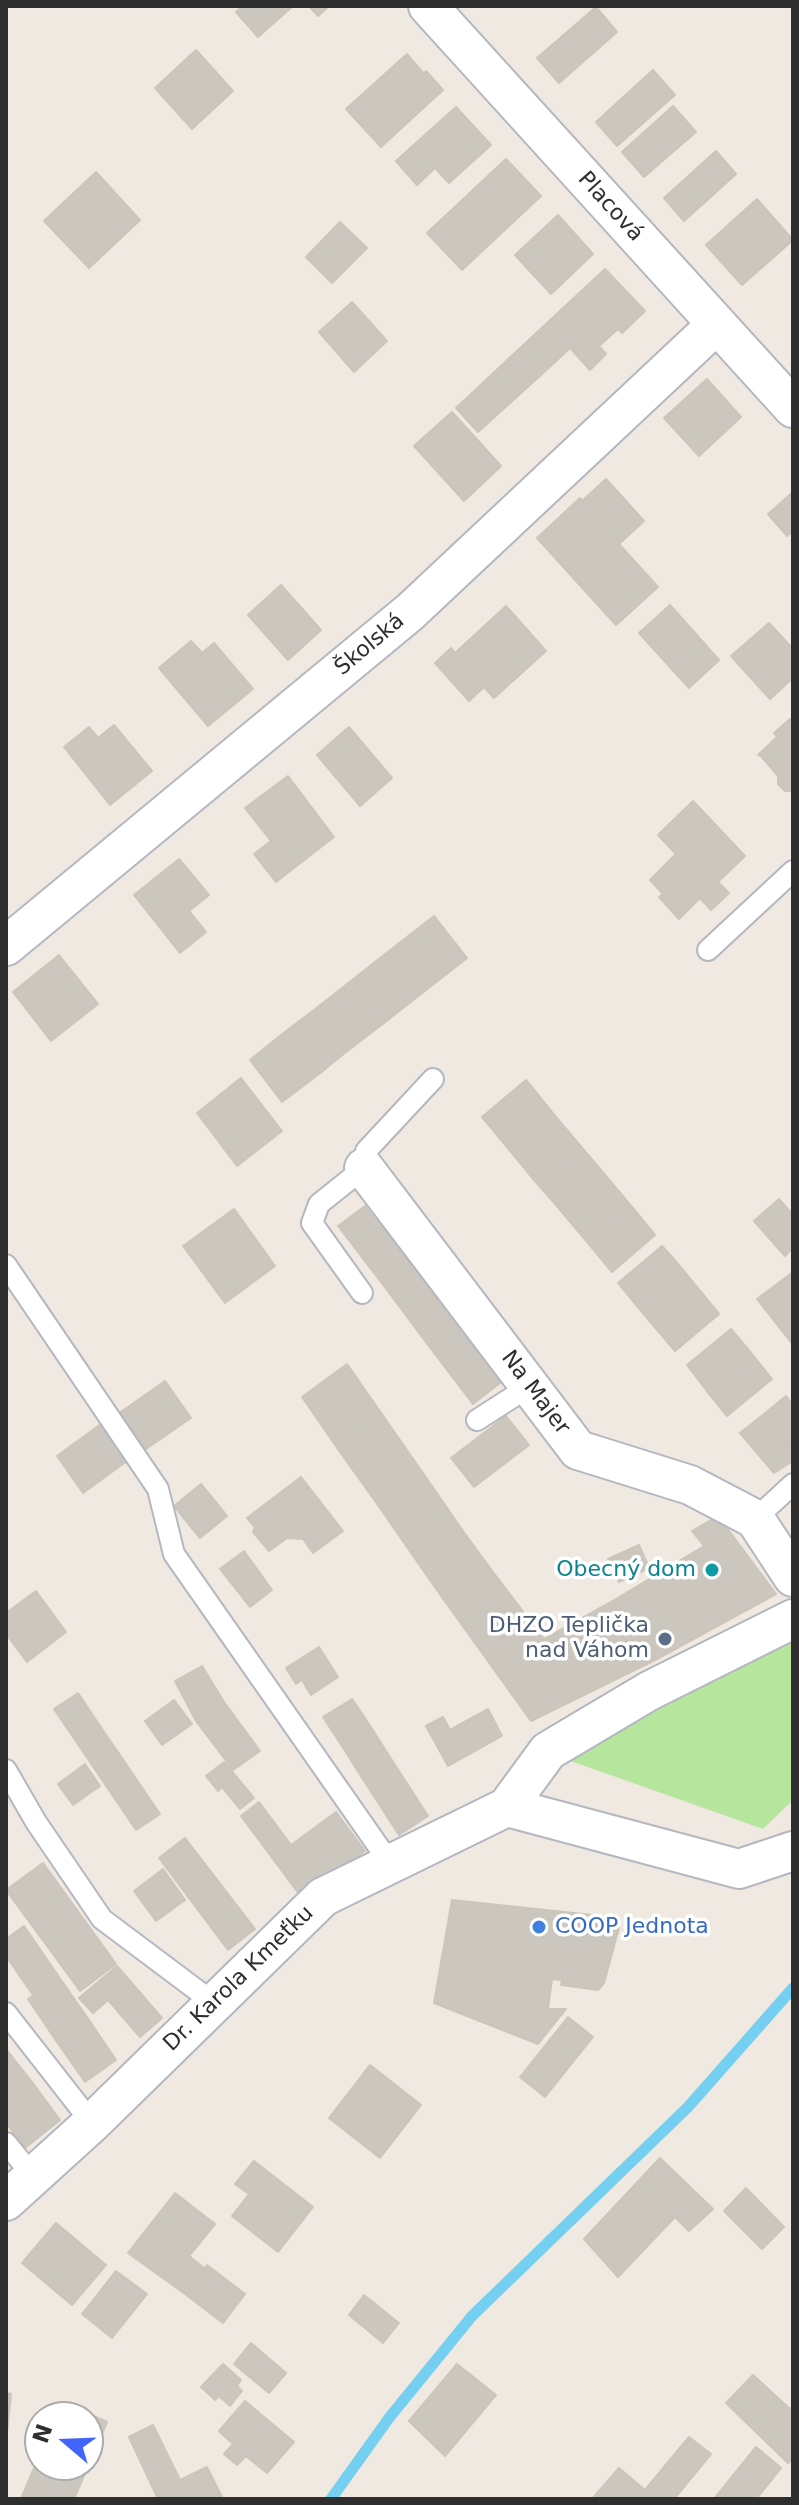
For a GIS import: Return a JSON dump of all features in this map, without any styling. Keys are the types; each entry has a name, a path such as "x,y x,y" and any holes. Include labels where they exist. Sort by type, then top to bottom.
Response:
{"street":[{"name":"Placová","path":"428,6 793,408"},
{"name":"Školská","path":"6,946 410,612 717,324"},
{"name":"Na Majer","path":"364,1168 578,1450 690,1485 755,1519 793,1577"},
{"path":"793,1619 649,1691 548,1751 507,1807 739,1869 793,1851"},
{"name":"Dr. Karola Kmeťku","path":"19,2189 92,2123 323,1897 507,1807"}],"lane":[{"path":"708,950 793,871"},
{"path":"362,1293 312,1223 319,1204 364,1168 366,1151 433,1079"},
{"path":"6,1265 158,1489 174,1554 390,1863"},
{"path":"477,1420 530,1386"},
{"path":"755,1519 793,1484"},
{"path":"6,1770 36,1822 102,1919 214,2003"},
{"path":"6,2013 92,2123"},
{"path":"6,2143 19,2189"}],"green space":[{"path":"793,1635 793,1800 763,1829 568,1760"}],"building":[{"path":"243,6 293,6 258,37 236,12"},
{"path":"309,6 329,6 318,16"},
{"path":"596,7 617,32 559,83 537,58"},
{"path":"196,50 233,91 192,129 155,88"},
{"path":"407,54 443,90 381,147 346,109"},
{"path":"653,70 675,95 617,146 596,122"},
{"path":"673,106 696,132 644,177 622,152"},
{"path":"456,107 491,145 449,183 435,168 417,185 396,161"},
{"path":"716,151 736,174 684,221 664,198"},
{"path":"506,159 541,196 462,270 427,233"},
{"path":"96,172 140,220 89,268 44,221"},
{"path":"757,199 793,240 742,285 706,245"},
{"path":"558,215 593,254 551,294 515,255"},
{"path":"340,222 367,248 332,283 306,257"},
{"path":"605,269 645,311 622,333 618,329 599,346 606,354 590,370 570,348 541,375 518,350"},
{"path":"352,302 387,341 354,372 319,332"},
{"path":"518,350 541,375 478,432 456,408"},
{"path":"707,379 741,417 699,456 664,418"},
{"path":"452,412 501,466 464,501 414,446"},
{"path":"606,479 644,521 619,544 658,587 616,625 537,538 580,498 582,501"},
{"path":"793,492 793,531 787,536 768,514"},
{"path":"281,585 321,630 288,660 248,615"},
{"path":"670,605 719,660 689,688 639,633"},
{"path":"506,606 546,651 494,698 484,687 469,701 435,663 451,648 455,653"},
{"path":"769,623 793,649 793,678 770,699 731,656"},
{"path":"191,641 202,653 214,643 253,689 208,726 159,668"},
{"path":"790,719 793,722 793,791 785,791 778,784 778,776 758,755 777,737 774,733"},
{"path":"114,725 152,771 110,805 64,747 89,727 98,738"},
{"path":"349,727 392,778 360,806 317,755"},
{"path":"288,776 334,837 276,882 254,854 271,841 245,808"},
{"path":"693,801 745,856 718,882 729,893 711,910 700,898 679,919 659,897 663,894 650,880 676,854 658,835"},
{"path":"179,859 209,895 189,911 206,932 180,953 134,895"},
{"path":"434,916 467,958 421,994 389,951"},
{"path":"389,951 421,994 375,1030 342,988"},
{"path":"59,955 98,1004 51,1041 13,992"},
{"path":"342,988 375,1030 346,1052 314,1010"},
{"path":"314,1010 346,1052 319,1074 286,1031"},
{"path":"286,1031 319,1074 282,1102 250,1060"},
{"path":"241,1078 282,1131 237,1166 197,1113"},
{"path":"526,1080 556,1117 512,1153 482,1117"},
{"path":"556,1117 578,1143 534,1180 512,1153"},
{"path":"578,1143 595,1163 551,1199 534,1180"},
{"path":"595,1163 637,1213 593,1249 551,1199"},
{"path":"779,1199 793,1215 793,1248 785,1256 754,1221"},
{"path":"365,1206 411,1265 384,1286 338,1226"},
{"path":"234,1209 275,1266 225,1303 183,1246"},
{"path":"637,1213 655,1235 612,1272 593,1249"},
{"path":"662,1246 673,1258 628,1295 618,1283"},
{"path":"673,1258 697,1287 652,1324 628,1295"},
{"path":"411,1265 455,1324 428,1345 384,1286"},
{"path":"793,1272 793,1345 757,1299"},
{"path":"697,1287 719,1314 675,1351 652,1324"},
{"path":"455,1324 500,1383 473,1404 428,1345"},
{"path":"731,1329 752,1354 706,1390 687,1365"},
{"path":"752,1354 772,1379 727,1416 706,1390"},
{"path":"347,1364 386,1420 340,1452 302,1397"},
{"path":"165,1381 191,1418 143,1451 118,1414"},
{"path":"786,1396 793,1405 793,1450 764,1414"},
{"path":"764,1414 793,1450 793,1461 774,1473 740,1433"},
{"path":"506,1416 529,1445 474,1487 451,1458"},
{"path":"386,1420 425,1476 380,1508 340,1452"},
{"path":"101,1424 127,1461 83,1493 57,1456"},
{"path":"425,1476 463,1531 418,1563 380,1508"},
{"path":"301,1477 343,1531 313,1553 303,1539 287,1538 269,1551 253,1532 255,1527 247,1518"},
{"path":"201,1484 227,1516 200,1538 174,1506"},
{"name":"Obecný dom","path":"718,1516 776,1594 655,1660 616,1599 704,1546 692,1531"},
{"path":"463,1531 490,1568 444,1600 418,1563"},
{"path":"639,1545 649,1568 619,1582 608,1559"},
{"path":"244,1551 272,1590 250,1607 220,1569"},
{"path":"490,1568 544,1639 616,1599 655,1660 531,1721 444,1600"},
{"path":"36,1591 66,1632 27,1662 6,1634 6,1613"},
{"path":"319,1647 338,1677 311,1695 302,1680 296,1684 286,1668"},
{"path":"202,1666 224,1702 196,1721 175,1681"},
{"path":"78,1693 96,1720 73,1737 54,1709"},
{"path":"352,1699 367,1721 338,1740 323,1717"},
{"path":"174,1700 192,1724 162,1745 145,1721"},
{"path":"224,1702 260,1751 233,1770 196,1721"},
{"path":"488,1709 502,1736 448,1766 426,1726 443,1717 450,1730"},
{"path":"96,1720 160,1814 136,1830 73,1737"},
{"path":"367,1721 395,1765 366,1784 338,1740"},
{"path":"224,1762 254,1798 240,1809 222,1787 218,1791 206,1776"},
{"path":"85,1764 100,1786 73,1805 58,1784"},
{"path":"395,1765 428,1816 399,1835 366,1784"},
{"path":"259,1802 291,1845 336,1812 365,1851 302,1898 241,1816"},
{"path":"185,1838 255,1929 228,1950 159,1858"},
{"path":"43,1863 116,1964 80,1991 6,1890"},
{"path":"163,1869 185,1900 156,1921 134,1891"},
{"path":"452,1900 611,1917 619,1928 604,1983 598,1990 561,1985 562,1980 552,1979 548,2009 566,2009 538,2044 434,2003"},
{"path":"24,1926 59,1977 33,1995 6,1956 6,1939"},
{"path":"117,1966 130,1981 93,2013 79,1998"},
{"path":"59,1977 89,2020 57,2042 28,1999"},
{"path":"130,1981 162,2018 140,2037 108,2000"},
{"path":"568,2017 593,2037 545,2097 520,2077"},
{"path":"89,2020 116,2060 85,2082 57,2042"},
{"path":"6,2049 32,2082 6,2102"},
{"path":"370,2065 421,2105 380,2158 329,2118"},
{"path":"32,2082 60,2120 25,2148 6,2123 6,2102"},
{"path":"660,2158 713,2209 689,2231 675,2217 618,2277 584,2239"},
{"path":"254,2161 313,2207 278,2252 232,2216 249,2194 235,2184"},
{"path":"746,2188 784,2227 762,2249 724,2211"},
{"path":"175,2193 215,2224 189,2256 204,2268 185,2294 128,2253"},
{"path":"56,2223 106,2265 72,2305 22,2263"},
{"path":"207,2265 245,2294 223,2323 185,2294"},
{"path":"116,2271 147,2294 112,2338 82,2314"},
{"path":"364,2295 399,2323 383,2343 349,2315"},
{"path":"251,2343 286,2373 269,2393 234,2364"},
{"path":"223,2364 241,2380 237,2386 242,2391 230,2406 219,2396 215,2400 201,2387"},
{"path":"457,2364 496,2395 445,2456 409,2421"},
{"path":"753,2375 790,2409 793,2406 793,2459 788,2463 726,2403"},
{"path":"6,2393 11,2394 6,2443"},
{"path":"245,2401 294,2442 267,2473 246,2456 237,2465 224,2454 233,2444 219,2431"},
{"path":"153,2425 180,2480 207,2467 223,2499 158,2499 129,2437"},
{"path":"689,2437 711,2454 674,2499 592,2499 619,2468 645,2490"},
{"path":"756,2447 781,2468 756,2499 714,2499"},
{"path":"29,2481 82,2481 74,2499 21,2499"}],"waterway":[{"path":"331,2499 389,2418 472,2316 688,2107 793,1988"}],"place":[{"name":"Obecný dom","path":"712,1570"},
{"name":"DHZO Teplička nad Váhom","path":"665,1639"},
{"name":"COOP Jednota","path":"539,1927"}]}
